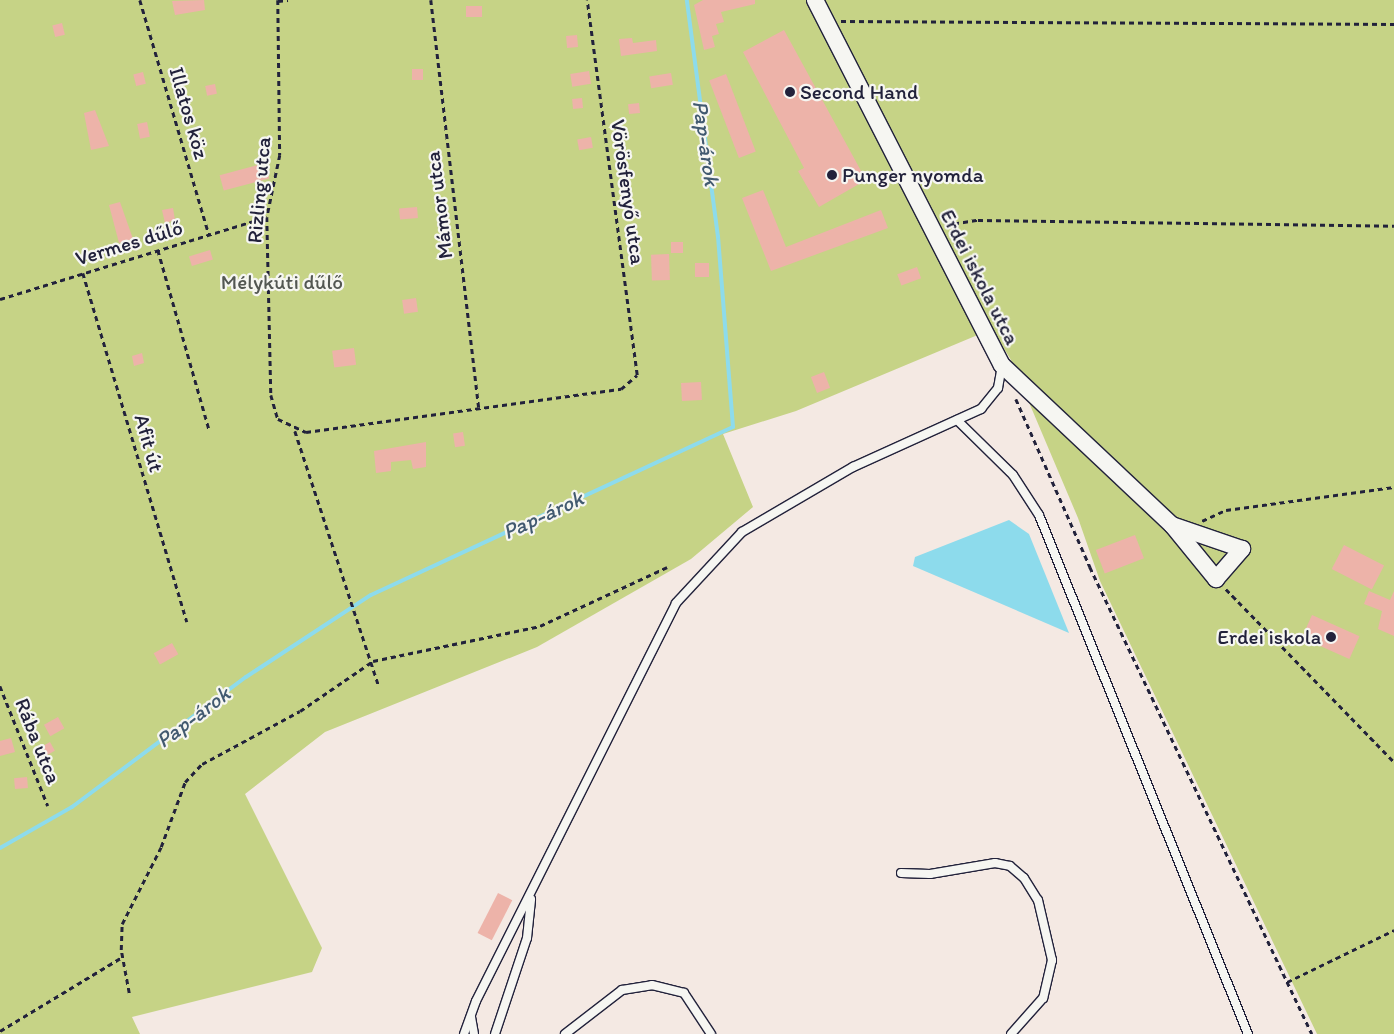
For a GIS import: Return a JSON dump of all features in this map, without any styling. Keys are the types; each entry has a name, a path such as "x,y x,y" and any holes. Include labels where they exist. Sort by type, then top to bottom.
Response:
{"street":[{"name":"Erdei iskola utca","path":"815,0 1002,365 1179,529 1216,579 1242,549 1179,529"}],"lane":[{"path":"464,1034 471,1015 671,612 706,566 742,532 853,467 958,420 992,400 1002,365"},
{"path":"958,420 1014,475 1039,515 1248,1034"},
{"path":"901,872 930,874 995,863 1010,866 1024,878 1038,900 1052,960 1043,998 1011,1034"},
{"path":"495,1034 526,938 532,894"},
{"path":"565,1034 622,990 652,985 684,993 711,1034"},
{"path":"471,1015 474,1034"}],"path":[{"name":"Illatos köz","path":"140,0 209,235"},
{"path":"278,1 288,0"},
{"name":"Mámor utca","path":"431,0 479,407"},
{"name":"Vörösfenyő utca","path":"479,407 630,385 637,376 587,0"},
{"name":"Rizling utca","path":"278,1 280,155 267,217 271,395 278,419 295,431"},
{"path":"825,21 1394,24"},
{"name":"Vermes dűlő","path":"0,299 267,217"},
{"path":"932,227 978,220 1394,226"},
{"path":"158,250 209,429"},
{"name":"Afit út","path":"84,273 187,622"},
{"path":"1013,392 1090,567 1312,1034"},
{"path":"379,687 373,661 295,431 479,407"},
{"path":"1179,529 1226,510 1394,487"},
{"path":"129,993 122,957 122,924 161,846 185,782 202,764 300,711 373,661 540,626 667,566"},
{"path":"1216,579 1394,762"},
{"name":"Rába utca","path":"0,686 48,806"},
{"path":"1287,982 1394,930"},
{"path":"0,1031 122,957"}],"green space":[{"name":"Mélykúti dűlő","path":"0,0 1394,0 1394,1034 1317,1034 1100,581 1078,518 1011,360 992,329 796,411 723,434 753,507 691,559 537,647 325,732 245,794 322,948 312,972 132,1017 140,1034 0,1034"}],"water":[{"path":"1009,520 1029,534 1069,633 913,566 915,557"}],"building":[{"path":"204,0 205,10 175,15 172,1"},
{"path":"703,0 755,0 755,4 721,12 724,22 716,24 719,34 712,36 715,47 704,50 694,5"},
{"path":"466,6 482,6 482,17 466,17"},
{"path":"62,23 65,35 55,37 52,25"},
{"name":"Second Hand","path":"784,30 866,180 819,207 798,171 804,168 743,52"},
{"path":"577,35 578,47 567,48 566,36"},
{"path":"632,38 633,43 656,40 657,51 621,56 619,39"},
{"path":"412,69 423,69 423,80 412,80"},
{"path":"589,71 591,84 572,87 570,74"},
{"path":"143,72 146,84 136,86 133,74"},
{"path":"671,73 673,85 651,88 649,76"},
{"path":"726,74 756,151 739,158 709,80"},
{"path":"215,84 217,94 207,96 205,86"},
{"path":"582,98 583,108 573,109 572,99"},
{"path":"639,103 640,113 629,114 628,104"},
{"path":"95,110 109,146 91,150 84,113"},
{"path":"147,122 150,137 140,139 137,124"},
{"path":"591,137 593,148 579,150 577,139"},
{"path":"265,163 269,178 224,191 220,175"},
{"path":"763,190 786,247 881,210 888,228 771,271 742,198"},
{"path":"120,202 133,239 119,243 109,205"},
{"path":"417,207 418,218 400,220 399,209"},
{"path":"173,208 175,220 165,223 162,210"},
{"path":"671,242 683,242 683,253 671,253"},
{"path":"210,250 213,260 192,266 189,256"},
{"path":"669,254 670,280 652,281 651,255"},
{"path":"695,263 709,263 709,277 695,277"},
{"path":"917,267 921,278 901,285 897,274"},
{"path":"416,298 418,312 404,314 402,300"},
{"path":"354,348 356,365 334,368 332,351"},
{"path":"142,353 144,363 134,366 132,356"},
{"path":"824,372 830,388 817,393 811,377"},
{"path":"701,382 702,400 682,401 681,383"},
{"path":"463,432 465,446 455,447 453,433"},
{"path":"426,442 426,467 413,469 411,460 391,462 391,471 376,473 374,451"},
{"path":"1135,535 1144,558 1105,573 1096,550"},
{"path":"1344,545 1384,565 1372,589 1332,569"},
{"path":"1369,591 1390,600 1394,591 1394,636 1378,629 1382,611 1364,604"},
{"name":"Erdei iskola","path":"1312,615 1360,636 1349,659 1302,638"},
{"path":"172,643 178,654 160,665 154,653"},
{"path":"58,717 64,728 50,736 44,725"},
{"path":"11,738 15,752 0,756 0,741"},
{"path":"50,742 55,751 41,759 36,750"},
{"path":"27,777 28,788 15,789 14,778"},
{"path":"498,893 512,900 492,940 478,933"}],"waterway":[{"name":"Pap-árok","path":"0,848 72,807 246,677 371,595 733,427 718,237 687,0"}],"place":[{"name":"Second Hand","path":"790,92"},
{"name":"Punger nyomda","path":"832,175"},
{"name":"Erdei iskola","path":"1331,637"}]}
